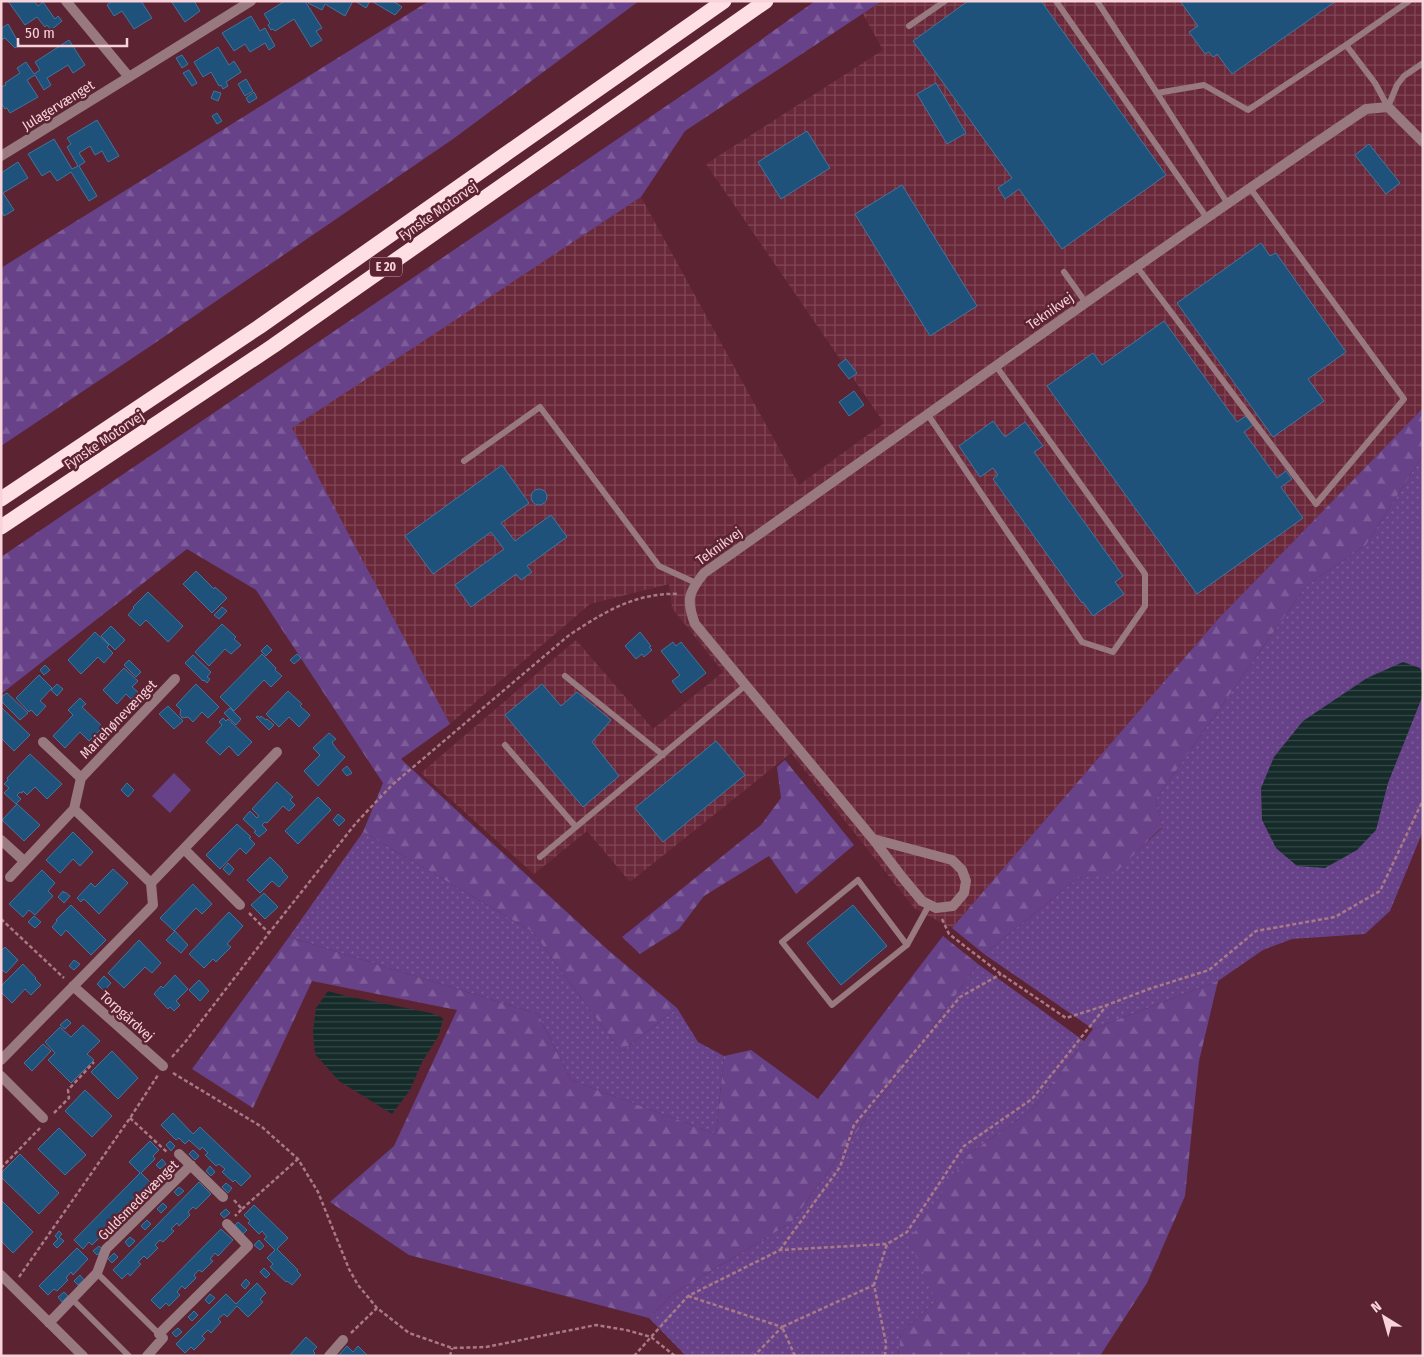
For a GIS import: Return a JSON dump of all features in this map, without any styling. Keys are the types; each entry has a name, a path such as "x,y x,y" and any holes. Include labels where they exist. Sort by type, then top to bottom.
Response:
{"highway":[{"name":"Fynske Motorvej","path":"1,499 259,327 724,1"},
{"name":"Fynske Motorvej","path":"1,527 273,346 766,1"}],"street":[{"path":"66,1 129,77"},
{"name":"Julagervænget","path":"1,156 251,1"},
{"path":"1388,107 1422,141"},
{"name":"Teknikvej","path":"689,595 704,573 1250,188 1366,109 1388,107"},
{"path":"689,595 690,612 695,624 922,901 933,906 952,906 964,893 966,881 962,870 952,860 873,839"},
{"name":"Mariehønevænget","path":"74,809 81,778 175,680"},
{"name":"Mariehønevænget","path":"43,742 81,778"},
{"path":"151,883 277,752"},
{"path":"1,1060 153,905 151,883 74,809 10,877"},
{"path":"1,840 24,861"},
{"path":"184,849 240,906"},
{"name":"Torpgårdvej","path":"73,986 163,1066"},
{"path":"1,1076 43,1118"},
{"name":"Guldsmedevænget","path":"179,1154 223,1197"},
{"name":"Guldsmedevænget","path":"49,1323 97,1273 106,1249 191,1166"},
{"path":"147,1356 163,1338 159,1334 248,1246 227,1224"},
{"path":"1,1275 82,1356"},
{"path":"329,1356 343,1340"}],"lane":[{"path":"909,26 945,1"},
{"path":"1056,1 1208,218"},
{"path":"1097,1 1228,204"},
{"path":"1156,93 1204,85 1248,110 1409,1"},
{"path":"1346,45 1375,83 1388,107"},
{"path":"1388,107 1397,84 1404,76 1423,63"},
{"path":"1137,267 1316,504 1404,400 1250,188"},
{"path":"1064,272 1086,303"},
{"path":"928,415 1082,642 1113,652 1145,606 1145,574 996,366"},
{"name":"Teknikvej","path":"464,461 540,407 659,566 696,583"},
{"path":"565,676 663,755"},
{"path":"540,857 746,685"},
{"path":"506,744 576,827"},
{"path":"907,945 858,880 782,942 832,1005 907,945 933,906"},
{"path":"97,1273 159,1334"},
{"path":"72,1299 129,1356"}],"path":[{"path":"12,1286 130,1118 163,1066 186,1041 356,823 392,785 568,636 597,617 639,598 663,594 689,595"},
{"path":"933,906 949,934 1001,974 1066,1018 1209,970 1256,931 1335,917 1380,891 1423,800"},
{"path":"240,906 269,933"},
{"path":"1,919 73,986"},
{"path":"780,1250 840,1167 854,1125 960,997 1001,974"},
{"path":"634,1356 688,1296 780,1250 888,1244 907,1232 964,1146 1032,1099 1107,1005"},
{"path":"163,1066 262,1126 298,1159 318,1192 349,1269 358,1285 377,1308 410,1333 452,1348 486,1347 596,1325 626,1330 651,1337 675,1356"},
{"path":"130,1118 170,1155 179,1154"},
{"path":"227,1224 242,1208 298,1159"},
{"path":"223,1197 231,1196 242,1208"},
{"path":"885,1356 886,1343 874,1285 888,1244"},
{"path":"754,1356 782,1327 874,1285"},
{"path":"688,1296 782,1327 795,1356"},
{"path":"343,1340 377,1308"},
{"path":"450,1356 452,1348"}],"shaded area":[{"path":"882,1 1423,1 1423,408 1218,619 952,928 915,909 791,753 630,882 587,831 534,874 421,773 576,640 653,729 723,672 672,608 669,584 590,604 450,724 291,428 641,197 799,485 884,423 706,164 883,50 863,14"}],"green space":[{"path":"429,1 639,1 453,139 1,446 1,268"},
{"path":"815,1 882,1 685,131 641,197 292,428 450,724 401,759 608,950 677,1008 621,1052 533,932 363,832 383,783 256,590 187,549 1,694 1,557 712,75"},
{"path":"1423,408 1423,455 1366,545 1306,586 1156,799 1162,827 1116,872 1078,878 984,954 952,928 1218,619"},
{"path":"1423,455 1423,831 1390,911 1365,934 1292,939 1263,950 1218,981 1093,1029 984,954 1078,878 1116,871 1162,828 1156,799 1306,586 1366,545"},
{"path":"785,760 854,845 796,894 769,856 704,896 679,929 640,954 622,937 761,825 781,798 777,767"},
{"path":"174,773 191,790 170,813 152,796"},
{"path":"363,832 533,932 621,1052 677,1008 698,1042 724,1056 716,1134 571,1080 538,1014 289,937"},
{"path":"943,936 978,964 791,1223 674,1293 649,1318 409,1255 330,1202 394,1146 457,1010 312,981 253,1108 192,1069 289,937 538,1014 571,1080 716,1134 724,1056 751,1050 818,1099"},
{"path":"978,964 1084,1041 1033,1109 969,1154 936,1301 901,1333 898,1356 686,1356 649,1318 674,1293 791,1223"},
{"path":"1218,981 1199,1061 1185,1196 1147,1283 1100,1356 898,1356 901,1333 936,1301 909,1240 969,1154 1033,1109 1093,1029"}],"water":[{"path":"1403,662 1420,668 1423,675 1423,695 1388,783 1376,830 1357,850 1325,868 1297,866 1276,848 1262,820 1261,788 1274,757 1303,721 1367,678"},
{"path":"328,991 431,1013 443,1018 439,1035 422,1062 410,1090 392,1114 339,1081 315,1054 313,1032 316,1008"}],"building":[{"path":"8,1 34,1 38,6 43,2 55,19 58,16 62,21 51,30 55,35 51,38 47,32 50,29 47,25 45,27 37,17 25,25"},
{"path":"112,1 141,1 152,18 134,29 122,11 114,16 107,5"},
{"path":"171,1 194,1 200,11 185,22"},
{"path":"285,1 305,1 322,28 316,31 322,40 311,47 294,19 275,31 271,30 268,25 270,23 264,14"},
{"path":"309,1 353,1 345,16 325,4 322,10 308,3"},
{"path":"355,1 370,1 366,8"},
{"path":"374,1 393,1 402,7 395,15"},
{"path":"968,1 1041,1 1166,175 1062,249 1019,189 1005,199 998,188 1012,178 913,41"},
{"path":"1180,1 1336,1 1232,74 1217,54 1213,57 1209,52 1205,54 1189,32 1198,26"},
{"path":"251,16 260,31 265,28 275,46 269,50 265,43 250,52 245,44 234,51 222,33"},
{"path":"8,24 20,45 15,48 5,38 1,40 1,28"},
{"path":"69,40 85,65 73,73 68,65 47,78 51,85 44,90 35,75 27,80 38,97 10,113 7,108 5,109 1,103 1,87 20,73 17,68 26,62 34,74 40,70 35,62"},
{"path":"218,47 229,65 234,61 241,72 226,82 228,86 223,89 221,85 219,86 211,72 203,77 194,62"},
{"path":"182,55 188,64 182,68 176,58"},
{"path":"189,70 197,83 192,86 183,73"},
{"path":"246,79 253,91 245,96 238,84"},
{"path":"936,83 966,133 947,144 917,94"},
{"path":"214,91 221,93 218,101 211,98"},
{"path":"254,92 257,98 249,103 246,98"},
{"path":"217,113 222,121 217,124 212,116"},
{"path":"97,120 119,156 108,162 102,151 95,155 90,146 79,153 85,162 79,166 97,196 89,201 71,172 57,181 50,171 42,176 28,154 54,139 72,169 78,166 67,147 71,144 67,138"},
{"path":"807,131 830,168 781,199 758,162"},
{"path":"1369,144 1400,183 1386,194 1355,155"},
{"path":"18,162 28,178 3,193 14,210 4,216 1,210 1,173"},
{"path":"902,185 977,306 930,336 855,214"},
{"path":"1261,243 1270,256 1276,253 1346,352 1308,379 1324,401 1273,437 1177,303"},
{"path":"1164,321 1237,422 1246,416 1253,425 1244,432 1277,478 1286,471 1292,479 1281,487 1303,518 1197,594 1047,386 1093,353 1102,365"},
{"path":"846,359 857,373 849,379 838,365"},
{"path":"854,391 864,405 849,416 839,402"},
{"path":"993,421 1005,437 1025,422 1043,446 1034,452 1123,576 1115,582 1124,594 1093,616 993,479 998,475 993,468 980,477 959,446"},
{"path":"502,465 529,503 501,523 515,541 551,515 567,537 527,566 532,572 521,580 516,574 471,607 455,585 504,549 491,532 433,574 405,536"},
{"path":"539,489 545,491 547,497 545,503 539,505 533,503 531,497 533,491"},
{"path":"196,571 214,589 215,587 227,598 212,613 183,584"},
{"path":"148,592 183,626 168,642 146,620 140,626 128,615"},
{"path":"222,607 227,611 219,619 214,615"},
{"path":"222,624 236,637 234,639 241,645 231,654 225,649 209,666 195,652"},
{"path":"111,626 125,640 115,650 101,636"},
{"path":"95,632 109,645 107,647 113,653 104,663 98,657 81,674 68,660"},
{"path":"640,632 652,650 644,657 642,654 636,659 625,646"},
{"path":"673,642 676,646 681,642 706,673 681,693 672,681 680,675 661,651"},
{"path":"267,645 272,650 266,656 261,651"},
{"path":"262,654 282,676 271,687 264,680 234,711 220,697"},
{"path":"297,654 301,658 294,664 290,660"},
{"path":"193,655 211,672 207,677 210,679 207,683 185,663"},
{"path":"129,660 141,672 136,677 124,665"},
{"path":"45,665 50,670 44,675 40,670"},
{"path":"124,668 138,681 132,687 138,692 131,699 126,694 117,704 103,690"},
{"path":"39,675 52,688 40,701 46,706 37,716 31,710 29,712 16,698"},
{"path":"57,684 63,689 57,696 51,690"},
{"path":"196,684 219,707 208,718 202,712 193,722 188,717 182,718 181,710 176,705"},
{"path":"542,684 561,706 577,692 611,720 592,742 619,776 583,807 505,715"},
{"path":"288,691 302,704 300,706 310,715 299,727 289,717 279,727 266,714"},
{"path":"7,693 28,713 20,720 1,701 1,697"},
{"path":"80,698 86,704 82,707 103,727 89,741 80,732 65,748 53,736 73,715 68,710"},
{"path":"168,706 183,721 174,729 159,714"},
{"path":"1,707 30,735 14,751 1,738"},
{"path":"230,708 241,719 236,725 224,713"},
{"path":"256,717 267,719 274,725 269,730"},
{"path":"223,718 226,721 228,719 252,742 238,756 229,746 220,755 206,742 222,725 219,722"},
{"path":"329,733 336,739 332,742 333,744 345,757 318,786 304,771 320,755 313,748"},
{"path":"716,741 745,775 663,842 635,808"},
{"path":"30,754 62,784 47,799 35,787 27,795 23,791 22,793 20,792 17,795 21,799 16,804 4,793 9,788 4,784 8,780 7,778"},
{"path":"347,766 352,773 347,776 342,770"},
{"path":"277,782 293,797 290,800 295,805 289,811 283,806 267,823 265,822 262,825 267,830 259,837 254,832 256,831 243,819 250,811 257,818 259,816 252,809"},
{"path":"127,783 134,790 128,797 121,790"},
{"path":"318,797 331,810 298,844 285,831"},
{"path":"17,804 40,825 24,841 2,820"},
{"path":"338,814 345,820 339,826 333,820"},
{"path":"237,824 251,837 249,838 255,844 246,854 240,848 220,869 206,855"},
{"path":"73,832 93,852 80,866 73,859 60,873 46,860"},
{"path":"270,857 288,877 279,887 272,881 260,893 247,880"},
{"path":"228,863 234,869 229,875 223,869"},
{"path":"113,869 128,883 99,914 85,900 83,899 81,902 77,898 91,883 95,887"},
{"path":"42,870 55,883 48,891 53,896 35,915 29,910 23,917 9,904"},
{"path":"193,884 212,904 202,914 196,908 174,931 160,918"},
{"path":"63,891 70,896 64,903 58,897"},
{"path":"264,893 278,907 265,919 251,905"},
{"path":"71,905 106,940 91,955 66,930 61,936 52,927 56,920"},
{"path":"853,905 887,946 841,985 807,943"},
{"path":"229,912 243,926 227,944 231,947 216,962 213,959 204,968 189,954"},
{"path":"34,916 41,922 35,928 28,922"},
{"path":"175,931 188,945 181,953 166,940"},
{"path":"139,940 161,963 152,973 145,967 124,988 108,973"},
{"path":"5,947 18,960 6,973 1,969 1,951"},
{"path":"74,960 80,964 74,970 69,966"},
{"path":"23,964 41,985 31,995 25,989 12,1003 1,992 1,986"},
{"path":"175,975 188,989 176,1001 180,1005 174,1011 170,1007 168,1009 154,994 161,986 163,988"},
{"path":"104,976 111,983 104,991 97,984"},
{"path":"199,980 209,991 200,1001 189,990"},
{"path":"67,1019 71,1023 65,1029 60,1025"},
{"path":"83,1025 100,1041 87,1054 94,1060 71,1083 48,1060 55,1053 45,1042 60,1027 71,1037"},
{"path":"43,1044 51,1051 32,1071 24,1063"},
{"path":"112,1051 138,1078 118,1099 91,1072"},
{"path":"85,1090 112,1116 92,1137 65,1111"},
{"path":"173,1113 193,1134 200,1127 251,1176 241,1186 235,1180 233,1182 222,1172 225,1169 219,1164 216,1166 205,1155 208,1153 202,1147 200,1150 189,1140 185,1144 179,1138 176,1140 161,1125"},
{"path":"59,1128 86,1155 65,1175 38,1149"},
{"path":"150,1141 159,1150 153,1156 155,1159 141,1173 152,1184 141,1195 138,1193 133,1198 136,1201 125,1212 122,1209 117,1215 119,1217 108,1228 106,1226 100,1231 103,1234 92,1245 89,1242 83,1249 74,1240 140,1173 129,1162"},
{"path":"170,1141 175,1146 171,1151 166,1145"},
{"path":"193,1150 199,1156 195,1160 189,1154"},
{"path":"20,1154 59,1193 39,1214 1,1177 1,1173"},
{"path":"162,1159 166,1164 160,1169 156,1165"},
{"path":"210,1166 215,1172 211,1176 206,1171"},
{"path":"199,1182 211,1194 196,1209 193,1207 188,1212 190,1215 179,1226 177,1223 171,1229 174,1231 163,1242 160,1240 155,1245 158,1248 147,1259 144,1256 138,1262 141,1264 130,1276 128,1273 122,1279 113,1270"},
{"path":"226,1183 232,1188 228,1193 222,1187"},
{"path":"179,1187 184,1191 178,1196 174,1192"},
{"path":"1,1200 33,1232 13,1253 1,1241"},
{"path":"163,1203 167,1207 161,1213 157,1209"},
{"path":"254,1205 288,1238 277,1249 301,1275 292,1285 270,1267 273,1264 267,1258 275,1250 264,1239 267,1237 262,1231 259,1234 248,1223 250,1221 244,1215"},
{"path":"226,1209 230,1213 224,1218 220,1214"},
{"path":"147,1220 151,1224 145,1230 141,1226"},
{"path":"238,1222 247,1230 243,1234 235,1225"},
{"path":"221,1229 233,1240 218,1256 215,1253 210,1259 213,1261 202,1272 199,1270 194,1275 196,1278 185,1289 182,1286 177,1292 180,1295 169,1306 166,1303 160,1309 151,1300"},
{"path":"59,1231 62,1234 59,1237 64,1241 57,1248 53,1244 58,1239 55,1236"},
{"path":"130,1237 135,1241 129,1247 125,1242"},
{"path":"259,1240 264,1246 260,1250 254,1245"},
{"path":"99,1246 103,1250 97,1255 93,1251"},
{"path":"77,1248 88,1259 73,1275 71,1272 66,1278 68,1280 57,1291 54,1289 48,1295 39,1286"},
{"path":"114,1253 118,1257 112,1263 108,1259"},
{"path":"264,1268 270,1274 266,1278 260,1272"},
{"path":"80,1275 84,1280 78,1285 74,1281"},
{"path":"246,1279 250,1283 245,1289 241,1285"},
{"path":"257,1283 266,1293 260,1299 263,1302 248,1317 237,1306 227,1317 224,1314 218,1319 221,1322 211,1333 208,1330 202,1336 205,1339 194,1350 191,1347 185,1353 176,1344 226,1294 236,1304"},
{"path":"64,1292 68,1296 62,1302 58,1297"},
{"path":"210,1294 215,1298 209,1304 205,1300"},
{"path":"194,1311 198,1315 192,1321 188,1317"},
{"path":"178,1328 182,1332 176,1337 172,1333"},
{"path":"306,1337 317,1347 313,1351 315,1353 313,1356 289,1356"},
{"path":"347,1346 353,1352 358,1346 368,1356 338,1356"}]}
